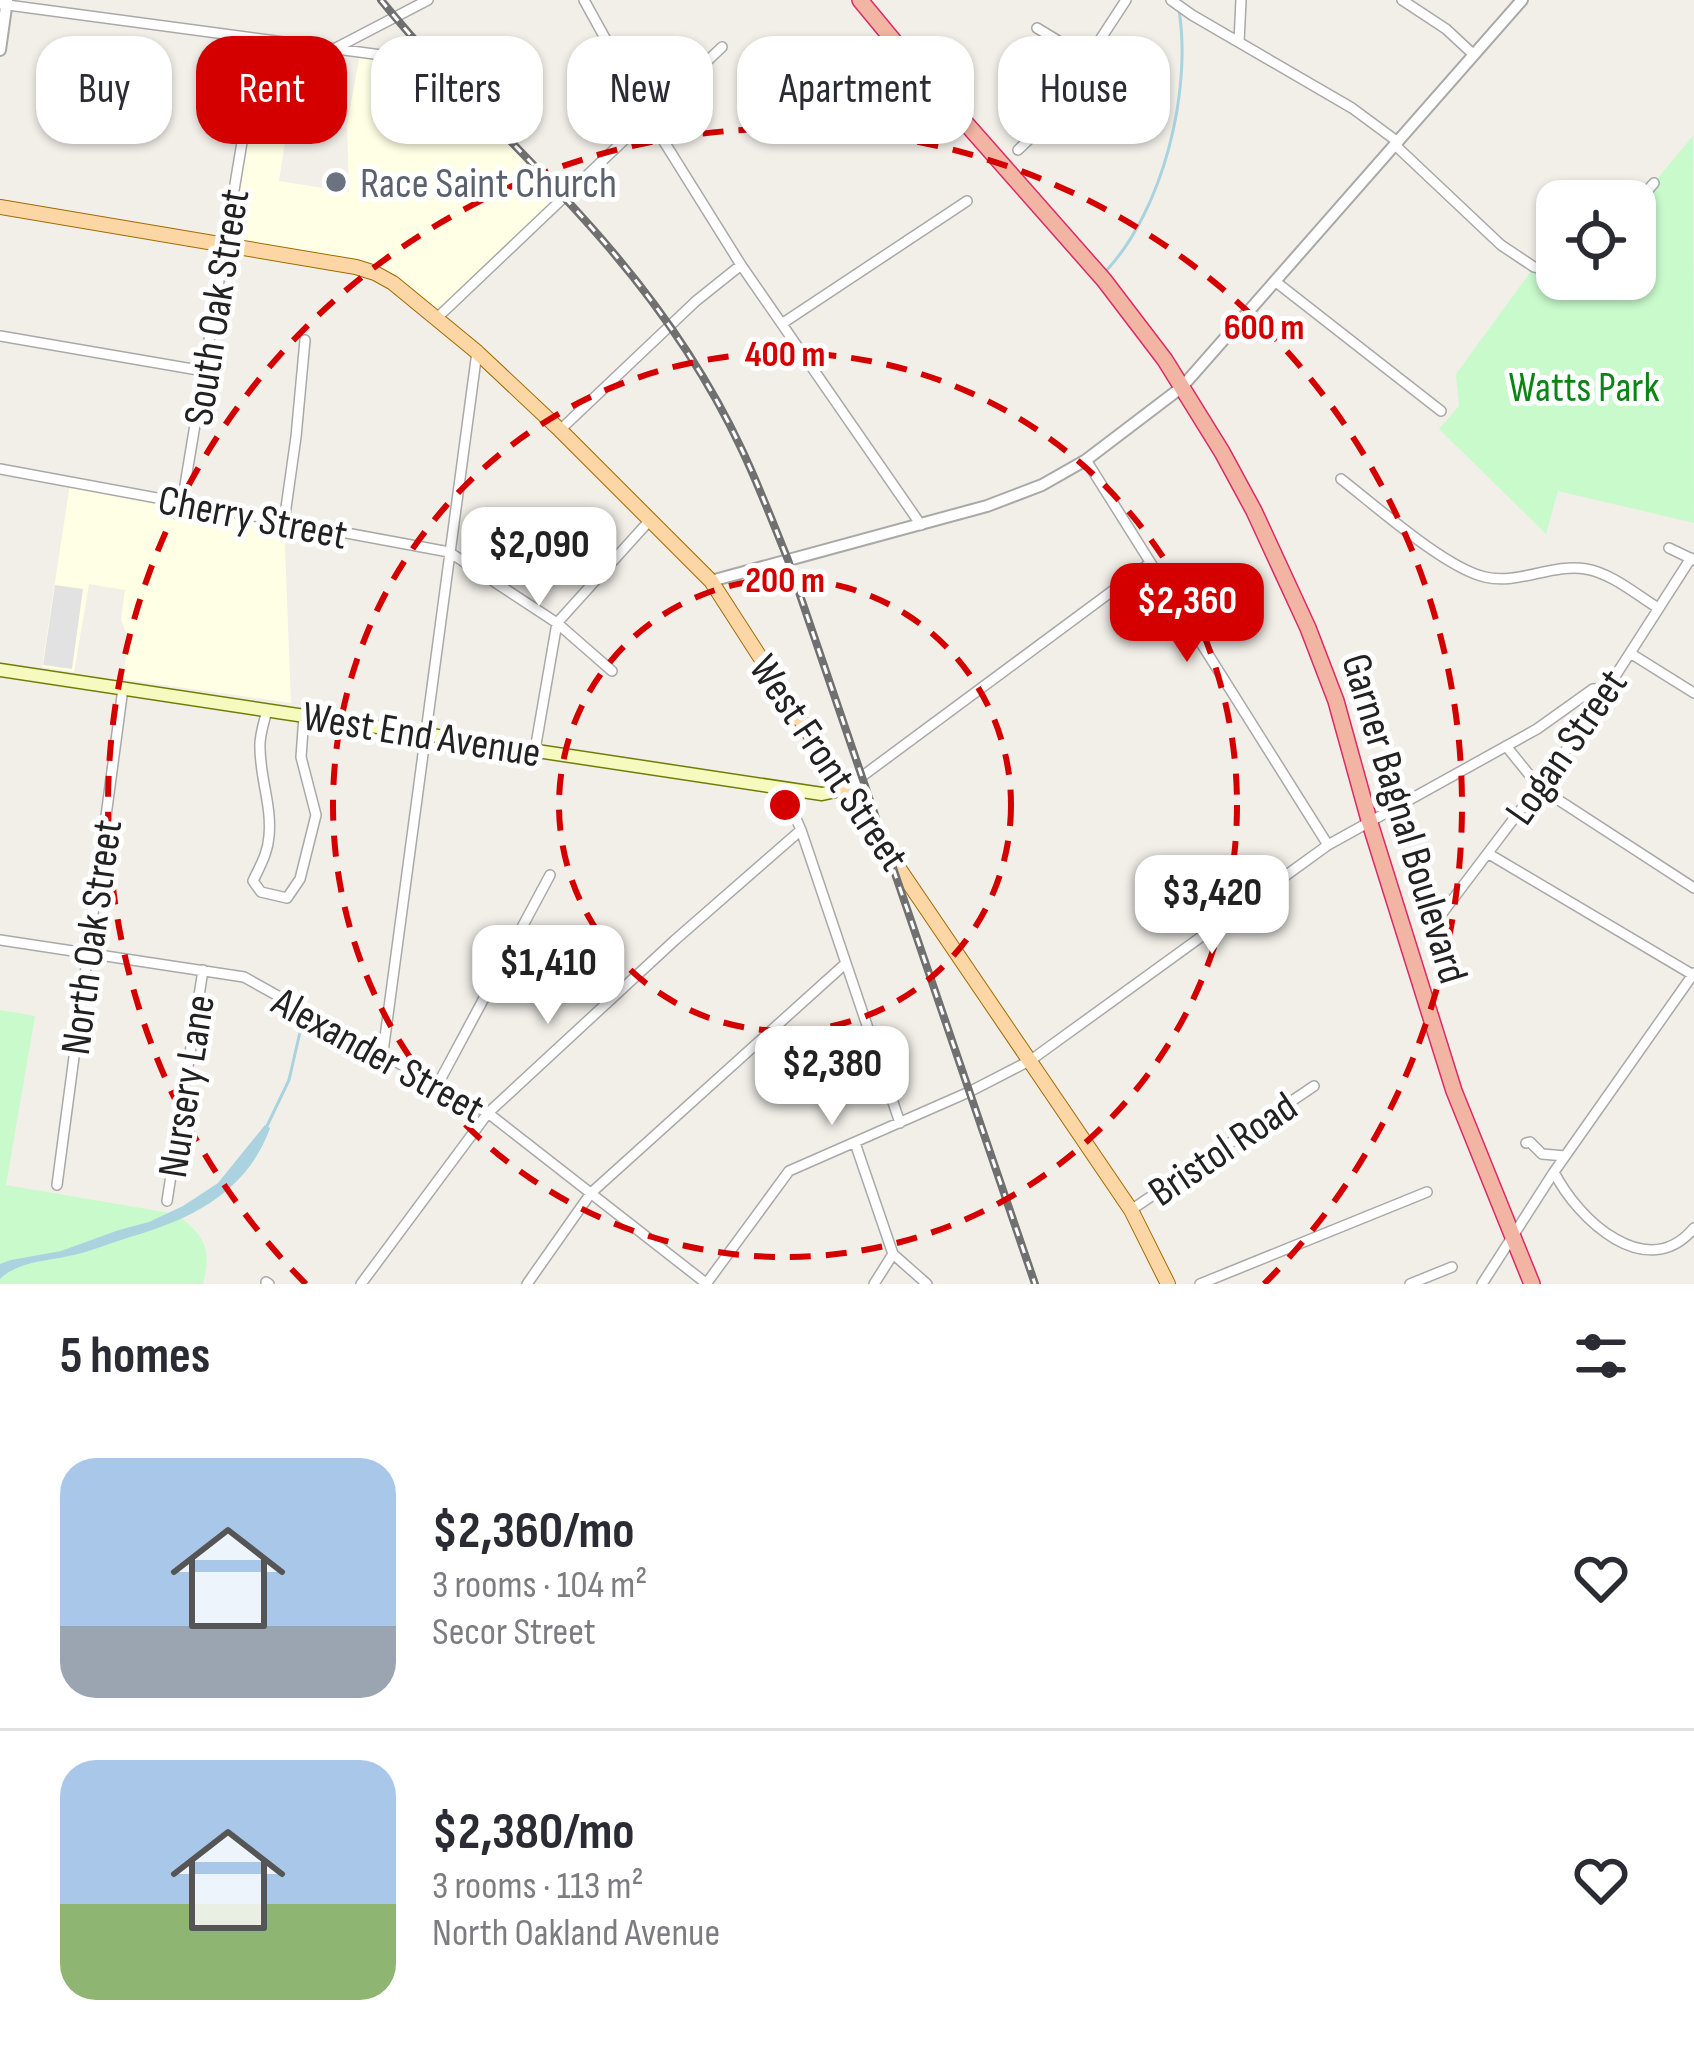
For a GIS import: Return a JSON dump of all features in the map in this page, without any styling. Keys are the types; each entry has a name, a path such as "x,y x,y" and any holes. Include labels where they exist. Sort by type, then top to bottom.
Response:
{"highway":[{"name":"Garner Bagnal Boulevard","path":"860,0 1101,277 1165,360 1254,511 1336,701 1454,1090 1532,1284"}],"main road":[{"name":"West Front Street","path":"0,207 356,267 393,283 477,352 711,581 844,789 1131,1210 1168,1284"},
{"name":"West End Avenue","path":"0,670 822,794 844,789"}],"street":[{"path":"347,42 428,0"},
{"path":"584,0 604,36"},
{"path":"1102,36 1126,0"},
{"path":"1171,0 1352,107 1501,245 1536,268"},
{"path":"1239,42 1241,0"},
{"path":"1402,0 1446,29 1474,55"},
{"path":"711,581 1028,491 1086,460 1182,387 1522,0"},
{"path":"0,50 5,3 232,36"},
{"path":"1037,28 1051,36"},
{"path":"713,55 722,46"},
{"name":"South Oak Street","path":"182,503 242,144"},
{"path":"437,318 619,144"},
{"path":"665,144 741,265 920,525"},
{"path":"1018,150 1024,144"},
{"path":"783,323 967,201"},
{"path":"560,430 696,301 741,265"},
{"path":"1276,282 1441,411"},
{"path":"0,336 204,371"},
{"path":"284,521 304,340"},
{"path":"383,1052 477,352"},
{"path":"1086,460 1328,845"},
{"name":"Cherry Street","path":"0,469 449,552 557,623 612,671"},
{"path":"1341,479 1446,559 1473,573 1498,579 1587,569 1658,608"},
{"path":"535,750 557,623 650,520"},
{"path":"1670,548 1692,559"},
{"name":"Logan Street","path":"1431,928 1540,788 1692,559"},
{"path":"844,789 1150,563"},
{"path":"1630,652 1694,693"},
{"name":"North Oak Street","path":"57,1186 123,688"},
{"path":"707,1284 789,1171 1031,1060 1328,845 1537,729 1593,689 1607,688"},
{"path":"267,710 259,743 269,837 253,881 261,892 287,898 300,879 316,814 301,757 304,716"},
{"path":"1506,746 1540,788 1694,888"},
{"path":"783,788 900,1123"},
{"path":"361,1284 488,1112 801,830"},
{"path":"1483,1284 1554,1172 1693,974 1489,854"},
{"path":"438,1084 550,875"},
{"name":"Alexander Street","path":"0,940 244,977 488,1112 707,1284"},
{"path":"526,1284 592,1193 845,964"},
{"name":"Nursery Lane","path":"167,1201 203,970"},
{"name":"Bristol Road","path":"1131,1210 1314,1086"},
{"path":"855,1143 893,1254 927,1284"},
{"path":"1526,1143 1542,1154 1565,1156"},
{"path":"1554,1172 1587,1224 1630,1253 1650,1258 1665,1255 1693,1231"},
{"path":"1199,1284 1427,1192"},
{"path":"874,1284 893,1254"},
{"path":"1410,1284 1452,1268"}],"shaded area":[{"path":"361,48 371,50 371,144 510,144 558,195 439,310 406,286 230,241 246,144 285,144 279,181 349,192 347,125"},
{"path":"70,484 284,524 291,703 122,679 129,640 121,620 125,590 89,584 74,672 42,667"},
{"path":"55,585 83,589 72,669 43,665"}],"green space":[{"name":"Watts Park","path":"1693,136 1694,523 1558,491 1546,534 1439,429 1459,406 1456,374 1534,267 1536,300 1656,300 1656,180"},
{"path":"0,1010 35,1016 6,1185 176,1214 204,1244 203,1284 0,1284"}],"water":[{"path":"265,1125 270,1128 247,1170 215,1200 153,1230 23,1265 0,1279 0,1264 61,1251 183,1206 218,1183"}],"waterway":[{"path":"1106,271 1143,216 1169,148 1181,77 1179,10"},
{"path":"267,1126 289,1080 300,1032"}],"railway":[{"path":"381,0 630,273 666,320 729,423 788,560 1035,1284"}],"place":[{"name":"Race Saint Church","path":"336,182"}]}
